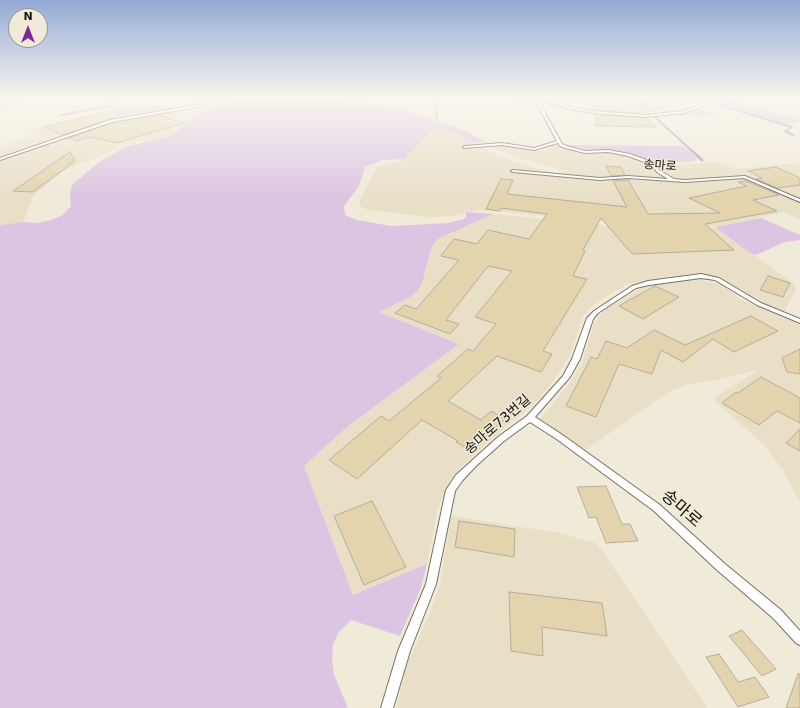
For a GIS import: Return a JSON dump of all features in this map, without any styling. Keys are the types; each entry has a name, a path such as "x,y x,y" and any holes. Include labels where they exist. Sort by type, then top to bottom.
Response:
{"lane":[{"path":"0,159 82,131"},
{"path":"553,131 559,142 566,147 585,152 608,150 641,159 650,163 658,171 675,181"},
{"path":"465,147 502,144 534,149 559,142"},
{"name":"송마로","path":"513,171 609,180 628,178 675,181 745,177 800,201"},
{"name":"송마로73번길","path":"386,708 404,651 431,584 451,490 459,478 500,439 530,418 566,376 576,359 590,318 596,312 634,287 648,283 701,276 717,279 759,304 800,321"},
{"name":"송마로","path":"530,418 657,508 721,567 776,614 800,639"}],"shaded area":[{"path":"30,131 78,131 0,158 0,147 35,135"},
{"path":"86,131 177,131 173,135 128,144 64,171 33,196 23,222 0,225 0,161"},
{"path":"177,131 431,131 404,159 382,160 365,167 359,186 344,206 345,215 357,220 391,226 448,223 464,219 466,217 466,212 493,214 438,239 431,248 422,284 418,290 412,296 379,312 459,344 347,427 304,466 353,595 427,564 421,588 400,636 351,620 339,632 333,644 332,660 334,675 348,708 0,708 0,225 23,222 37,223 51,220 63,215 71,206 70,195 72,185 99,162 125,147 173,135"},
{"path":"431,131 448,131 494,154 527,166 562,175 565,171 519,158 492,148 488,145 503,145 540,151 556,145 585,154 608,152 618,153 648,163 654,171 674,182 744,179 800,203 800,219 784,212 716,227 644,225 482,210 452,216 430,217 368,210 360,206 359,203 377,166 400,161"},
{"path":"448,131 465,131 487,142 474,143"},
{"path":"567,145 681,146 686,148 697,158 694,161 657,163 615,150 589,150"},
{"path":"716,162 736,169 800,163 800,199 748,177 736,176 678,180 658,167"},
{"path":"493,214 606,226 716,228 794,284 796,289 784,312 752,298 722,279 696,273 645,280 626,285 605,297 590,308 583,316 570,355 552,383 535,403 487,443 461,467 450,480 438,508 427,564 353,595 304,466 347,427 459,344 378,312 412,296 422,284 431,248 438,239"},
{"path":"761,218 800,235 800,240 785,242 756,255 750,253 716,228 716,227"},
{"path":"697,280 719,283 742,300 800,325 800,502 783,470 763,444 713,399 758,370 721,379 689,384 668,392 587,449 578,446 540,419 571,381 583,360 594,323 605,310 642,288 652,285"},
{"path":"451,516 560,533 595,543 603,552 707,708 396,708 407,665 429,615 440,584"}],"building":[{"path":"53,131 74,131 62,135"},
{"path":"89,131 156,131 117,143 90,137 77,141 69,138"},
{"path":"70,152 75,161 33,192 13,191"},
{"path":"606,166 621,167 625,175 611,176"},
{"path":"776,167 800,178 800,185 778,188 756,179 762,178 748,171"},
{"path":"501,179 513,180 507,194 627,207 613,181 628,180 648,214 720,213 689,198 747,186 738,182 746,181 779,195 753,200 777,211 705,224 734,250 632,254 601,218 583,250 585,251 573,276 587,279 543,351 552,354 541,372 497,356 448,401 481,420 491,411 505,419 471,451 456,442 458,441 422,420 357,479 329,460 381,416 389,421 441,378 437,376 468,349 473,351 496,324 475,317 512,271 488,266 446,320 459,324 450,334 395,313 405,305 416,309 459,260 441,256 454,239 477,244 488,230 529,239 547,214 501,208 499,211 486,209"},
{"path":"768,276 790,283 783,297 760,290"},
{"path":"655,286 679,297 643,319 619,306"},
{"path":"751,316 778,331 734,352 713,339 683,362 661,350 652,374 619,364 596,417 566,406 591,357 597,359 606,341 627,348 654,330 685,345"},
{"path":"800,349 800,374 787,372 782,358"},
{"path":"761,377 800,398 800,423 777,411 759,425 722,403 736,392 738,393"},
{"path":"800,429 800,451 786,443"},
{"path":"606,486 622,524 630,524 638,541 606,543 596,517 589,518 577,487"},
{"path":"372,501 406,567 364,585 334,516"},
{"path":"459,521 515,529 514,557 455,547"},
{"path":"509,592 602,603 607,636 542,627 543,656 511,651"},
{"path":"742,630 776,669 762,676 729,636"},
{"path":"719,654 738,682 755,677 769,697 738,707 706,657"},
{"path":"798,674 800,674 800,708 786,708"}],"waterway":[{"path":"670,131 692,151"},
{"path":"785,131 793,135"},
{"path":"691,150 702,160"}]}
